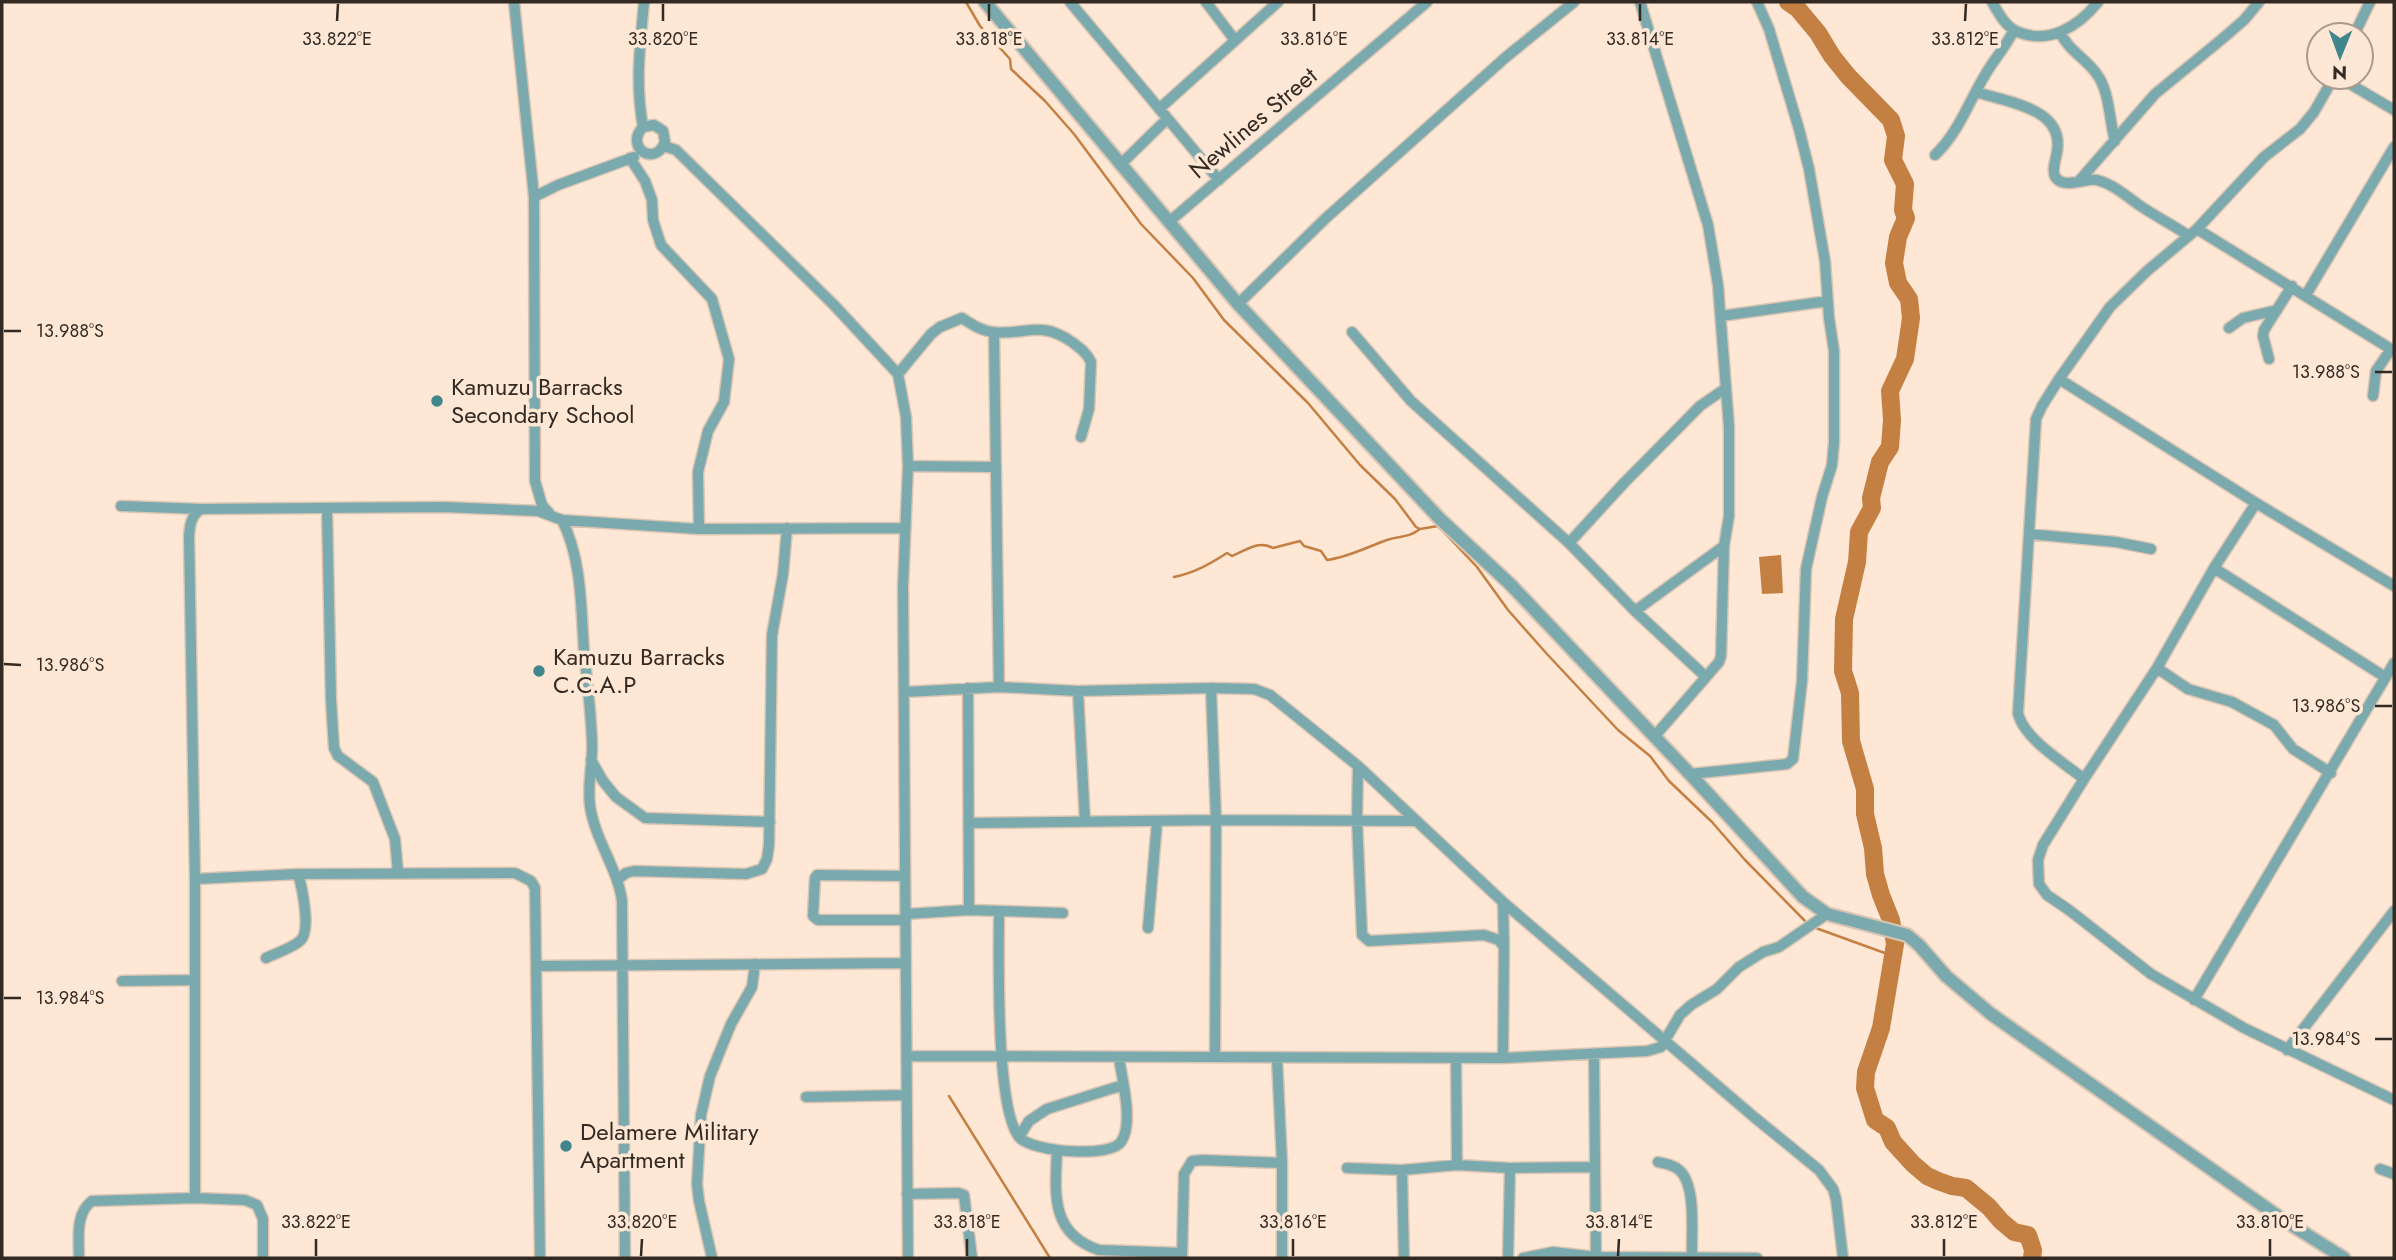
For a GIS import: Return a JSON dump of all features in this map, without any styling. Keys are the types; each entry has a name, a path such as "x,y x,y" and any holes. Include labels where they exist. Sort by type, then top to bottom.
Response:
{"street":[{"path":"514,2 534,197 535,481 542,505 550,515"},
{"path":"643,127 637,76 644,2"},
{"path":"985,2 1238,304 1440,519 1510,584 1803,897 1828,914 1907,935 1946,976 1992,1014 2282,1219 2344,1258"},
{"path":"1070,2 1219,180"},
{"path":"1206,2 1234,39"},
{"path":"1159,109 1278,2"},
{"name":"Newlines Street","path":"1170,221 1427,2"},
{"path":"1238,304 1326,218 1506,57 1574,2"},
{"path":"1640,2 1708,225 1721,316 1729,427 1728,516 1724,546 1721,656 1719,662 1654,737"},
{"path":"1690,774 1787,764 1793,759 1802,681 1806,569 1832,465 1834,442 1834,351 1822,239 1800,130 1769,29 1757,2"},
{"path":"1992,2 2001,18 2014,30 2029,35 2060,32 2071,28 2087,16 2098,2"},
{"path":"2078,182 2155,94 2244,20 2259,2"},
{"path":"2361,21 2370,2"},
{"path":"1935,156 1949,141 1990,66 2003,51 2014,30"},
{"path":"2060,32 2065,42 2098,74 2115,141"},
{"path":"2084,779 2028,733 2020,721 2017,702 2036,419 2059,379 2110,307 2193,232 2263,157 2300,128 2327,91"},
{"path":"2361,91 2394,110"},
{"path":"1976,92 2038,112 2050,121 2056,129 2058,145 2053,171 2058,180 2078,182 2088,179 2113,187 2292,286 2392,350 2376,372 2372,396"},
{"path":"1120,165 1167,119"},
{"path":"534,197 630,158 656,153 664,146 666,138 660,128 654,125 643,127 638,133 636,141 645,153"},
{"path":"664,146 676,150 771,242 898,374 906,417 908,466 905,527 908,1258"},
{"path":"2306,295 2394,147"},
{"path":"630,158 645,181 652,200 653,220 664,251 712,299 729,359 724,402 708,431 698,472 699,529"},
{"path":"2269,359 2264,330 2292,286"},
{"path":"1721,316 1828,301"},
{"path":"2229,328 2243,318 2277,310"},
{"path":"898,374 931,334 962,318 977,329 995,332 1038,329 1053,331 1089,356 1091,362 1089,409 1081,437"},
{"path":"995,332 999,687"},
{"path":"1352,332 1411,401 1569,544 1635,611 1706,677"},
{"path":"2059,379 2394,586"},
{"path":"1569,544 1624,483 1700,406 1726,388"},
{"path":"908,466 995,467"},
{"path":"2256,503 2214,568 2157,668 2084,779 2040,853 2038,876 2042,890 2151,974 2287,1049 2394,1100"},
{"path":"121,506 201,509 443,508 538,512 562,520 699,529 905,527"},
{"path":"195,1198 195,879 189,536 191,520 201,509"},
{"path":"327,509 334,748 338,756 373,782 395,839 398,873"},
{"path":"562,520 570,542 578,583 592,743 590,808 617,880 622,901 625,1258"},
{"path":"617,880 625,873 634,872 758,872 767,859 770,822 772,635 783,574 787,528"},
{"path":"2029,534 2116,542 2151,549"},
{"path":"1635,611 1724,546"},
{"path":"2214,568 2385,677"},
{"path":"2194,1000 2394,663"},
{"path":"2157,668 2188,689 2232,702 2274,725 2293,749 2331,773"},
{"path":"905,692 999,687 1078,691 1211,688 1254,689 1270,695 1358,766 1503,902 1819,1170 1827,1179 1836,1199 1843,1258"},
{"path":"968,688 970,910"},
{"path":"1211,688 1216,820 1215,1056"},
{"path":"1078,691 1085,821"},
{"path":"591,760 616,797 645,818 770,822"},
{"path":"1358,766 1357,820 1362,935 1365,939 1369,941 1484,935 1499,940 1504,947"},
{"path":"969,823 1417,821"},
{"path":"1148,928 1157,822"},
{"path":"195,879 298,874 515,873 531,881 535,888 540,1258"},
{"path":"266,958 299,942 303,937 305,921 298,874"},
{"path":"905,876 817,875 813,916 818,919 906,917 970,910 1063,914"},
{"path":"1503,902 1503,1058"},
{"path":"2287,1049 2394,911"},
{"path":"999,912 999,1003 1003,1056 1009,1105 1019,1138 1034,1147 1057,1151 1114,1148 1122,1141 1126,1128 1127,1108 1119,1058"},
{"path":"907,1056 1503,1058 1655,1050 1661,1047 1680,1015 1717,989 1739,967 1763,952 1779,947 1828,914"},
{"path":"536,966 906,963"},
{"path":"712,1258 697,1184 701,1115 710,1076 723,1043 752,987 755,964"},
{"path":"122,981 194,980"},
{"path":"1594,1055 1596,1257"},
{"path":"1277,1058 1282,1163 1282,1258"},
{"path":"1456,1058 1457,1165"},
{"path":"1019,1138 1029,1121 1047,1109 1123,1085"},
{"path":"806,1097 907,1095"},
{"path":"1057,1151 1057,1206 1063,1222 1075,1236 1099,1250 1182,1255 1184,1174 1192,1161 1282,1163"},
{"path":"1658,1162 1674,1166 1681,1171 1689,1184 1692,1258"},
{"path":"1347,1168 1402,1170 1457,1165 1510,1168 1594,1167"},
{"path":"1508,1258 1510,1168"},
{"path":"2379,1169 2394,1174"},
{"path":"1402,1170 1404,1258"},
{"path":"907,1194 964,1195 972,1258"},
{"path":"79,1258 79,1223 85,1207 92,1201 195,1198 245,1200 257,1205 263,1219 263,1258"},
{"path":"1524,1258 1553,1252 1596,1257 1757,1258"}],"shaded area":[{"path":"1781,555 1783,593 1762,594 1759,557"}],"waterway":[{"path":"966,2 980,26 1010,59 1011,69 1045,101 1074,134 1141,224 1193,278 1224,320 1308,403 1360,465 1395,499 1416,527 1420,529 1438,526 1442,530 1477,567 1508,610 1547,654 1618,730 1650,756 1669,781 1712,822 1805,921"},
{"path":"1788,2 1798,9 1818,33 1848,76 1891,120 1896,136 1893,160 1905,184 1903,210 1906,218 1898,237 1894,263 1898,283 1909,299 1911,318 1905,359 1890,391 1890,447 1880,462 1871,498 1872,508 1859,532 1857,562 1844,619 1843,671 1850,693 1851,741 1865,789 1865,814 1873,848 1875,874 1891,920 1895,944 1881,1028 1866,1072 1865,1088 1875,1120 1887,1128 1893,1142 1913,1164 1938,1181 1966,1188 2014,1232 2028,1235 2033,1250 2032,1258"},
{"path":"1174,577 1202,568 1227,553 1232,556 1257,545 1273,548 1300,541 1304,546 1321,551 1327,560 1407,536 1420,529"},
{"path":"1813,927 1893,956"},
{"path":"949,1096 1050,1258"}],"place":[{"name":"Kamuzu Barracks Secondary School","path":"437,401"},
{"name":"Kamuzu Barracks C.C.A.P","path":"539,671"},
{"name":"Delamere Military Apartment","path":"566,1146"}]}
